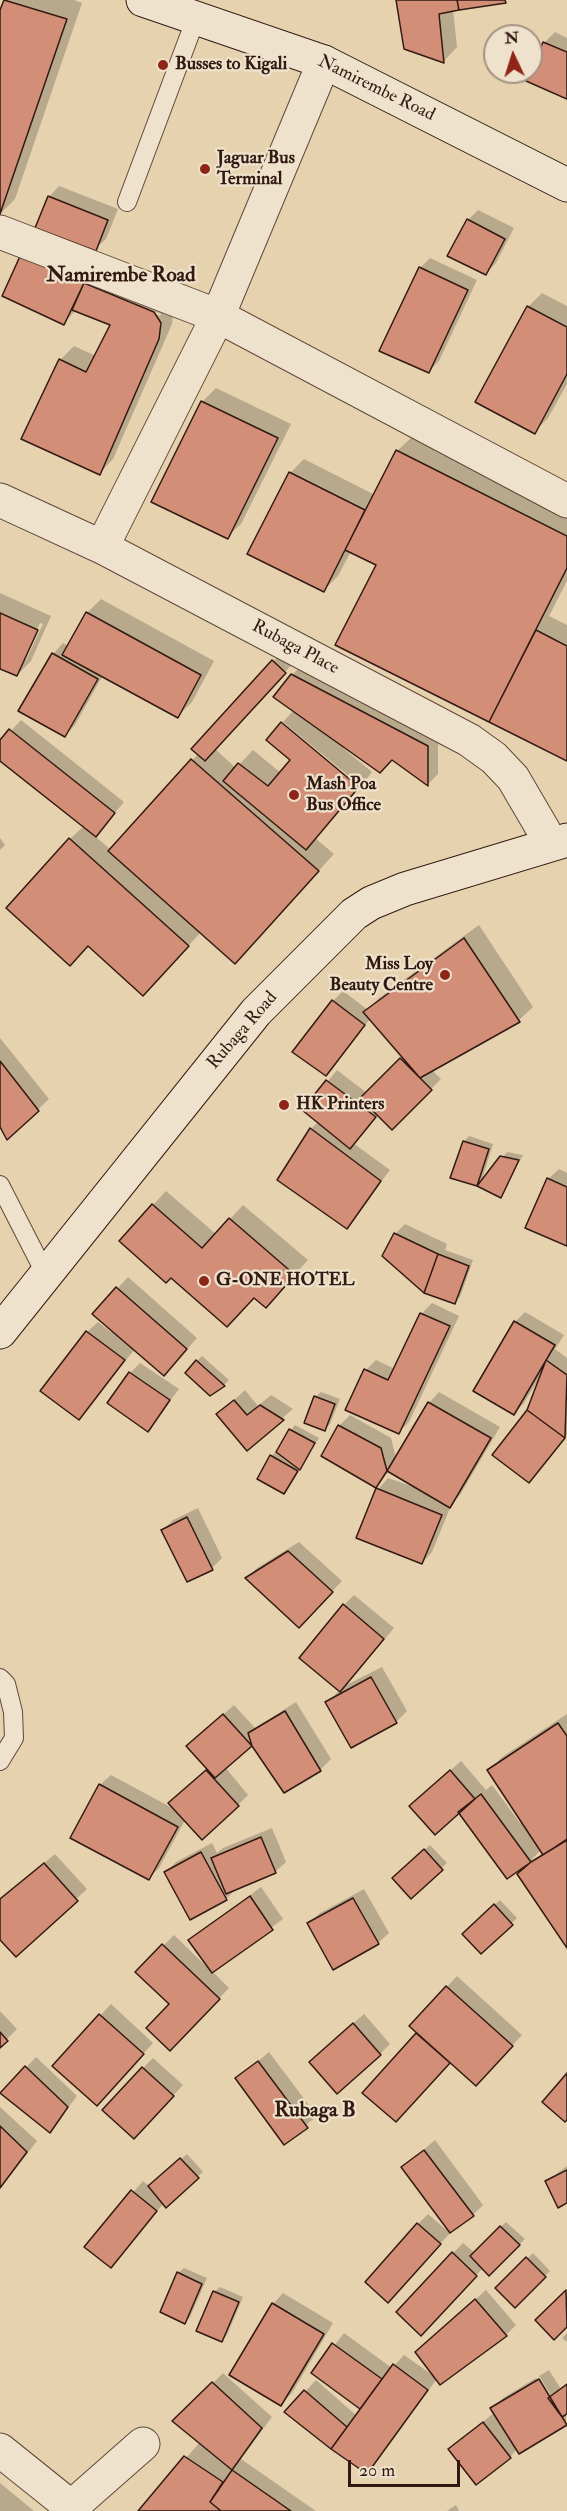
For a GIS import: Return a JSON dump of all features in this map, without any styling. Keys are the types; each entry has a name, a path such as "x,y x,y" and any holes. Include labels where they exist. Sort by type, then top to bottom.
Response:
{"street":[{"name":"Namirembe Road","path":"143,0 324,62 567,185"},
{"path":"102,547 218,316 324,62"},
{"path":"0,232 218,316 567,501"},
{"name":"Rubaga Place","path":"0,500 102,547 469,740 494,758 513,778 559,842"},
{"name":"Rubaga Road","path":"0,1332 256,1012 354,914 371,903 405,888 559,842"},
{"path":"0,2450 69,2509 143,2444"}],"lane":[{"path":"127,202 196,18"},
{"path":"0,1185 46,1275"},
{"path":"0,1678 6,1684 14,1712 14,1738 0,1761"}],"building":[{"path":"4,0 67,19 0,214 0,10"},
{"path":"396,0 457,0 459,10 439,14 444,63 404,49"},
{"path":"457,0 505,0 506,3 459,10"},
{"path":"543,42 567,52 567,99 533,84 543,84"},
{"path":"48,196 108,220 96,251 35,228"},
{"path":"467,219 505,239 486,275 447,256"},
{"path":"21,254 84,283 64,325 2,296"},
{"path":"419,267 468,290 429,373 379,351"},
{"path":"84,283 154,312 161,323 159,339 100,475 21,439 59,359 86,372 110,325 72,310"},
{"path":"527,306 567,327 567,374 535,434 475,402"},
{"path":"201,401 278,438 228,539 151,502"},
{"path":"396,450 567,536 567,568 489,722 335,645 376,565 345,550"},
{"path":"289,472 365,510 324,592 247,554"},
{"path":"86,612 201,675 178,718 62,655"},
{"path":"0,613 38,630 17,676 0,669"},
{"path":"536,630 567,646 567,761 489,722"},
{"path":"52,653 98,679 65,737 18,711"},
{"path":"272,660 286,673 205,761 191,749"},
{"path":"291,674 428,746 428,786 392,760 380,773 273,697"},
{"path":"281,722 359,787 306,850 223,781 238,763 268,786 290,760 266,740"},
{"path":"9,729 115,813 96,837 0,761 0,740"},
{"path":"191,759 319,871 235,964 108,851"},
{"path":"69,838 189,946 143,996 88,946 70,966 6,908"},
{"path":"464,938 520,1022 420,1078 363,1012"},
{"path":"332,1000 365,1025 326,1076 292,1052"},
{"path":"400,1058 432,1090 392,1130 360,1098"},
{"path":"0,1061 39,1111 7,1140 0,1127"},
{"path":"326,1080 376,1117 350,1149 302,1110"},
{"path":"310,1128 381,1181 347,1229 277,1180"},
{"path":"463,1141 489,1149 477,1186 450,1178"},
{"path":"500,1156 519,1160 501,1198 477,1186"},
{"path":"547,1178 567,1187 567,1246 525,1228"},
{"path":"152,1204 202,1248 229,1218 295,1275 266,1308 254,1298 227,1327 171,1278 166,1283 119,1241"},
{"path":"394,1233 438,1254 424,1293 382,1256"},
{"path":"438,1254 469,1266 455,1304 424,1293"},
{"path":"116,1287 187,1349 164,1376 92,1314"},
{"path":"420,1313 450,1326 399,1434 345,1410 364,1369 388,1380"},
{"path":"514,1321 555,1345 514,1415 473,1391"},
{"path":"86,1331 125,1360 79,1420 40,1391"},
{"path":"196,1360 225,1386 210,1396 185,1373"},
{"path":"546,1360 567,1375 565,1438 527,1410"},
{"path":"129,1372 170,1400 148,1432 107,1403"},
{"path":"314,1396 335,1404 325,1431 304,1423"},
{"path":"234,1400 247,1415 260,1405 284,1420 247,1451 216,1414"},
{"path":"428,1402 491,1438 450,1508 387,1471"},
{"path":"527,1410 565,1438 529,1483 492,1455"},
{"path":"338,1425 381,1448 387,1471 376,1488 321,1456"},
{"path":"289,1429 315,1443 300,1470 276,1452"},
{"path":"270,1455 298,1471 284,1494 257,1479"},
{"path":"376,1488 442,1515 422,1564 356,1538"},
{"path":"187,1517 213,1570 187,1582 161,1530"},
{"path":"288,1551 333,1592 299,1628 245,1578"},
{"path":"343,1604 384,1639 340,1692 299,1658"},
{"path":"371,1677 397,1723 351,1748 325,1702"},
{"path":"285,1711 321,1771 284,1793 252,1746 248,1733"},
{"path":"223,1714 252,1746 215,1778 186,1746"},
{"path":"558,1723 567,1736 567,1839 543,1855 487,1770"},
{"path":"206,1770 239,1806 202,1840 168,1803"},
{"path":"450,1770 475,1799 435,1835 409,1806"},
{"path":"99,1784 178,1827 149,1880 70,1838"},
{"path":"481,1794 531,1862 507,1879 458,1812"},
{"path":"261,1837 276,1873 226,1894 211,1858"},
{"path":"567,1840 567,1948 517,1874 531,1862"},
{"path":"424,1849 443,1870 411,1899 392,1878"},
{"path":"201,1852 227,1900 190,1920 164,1872"},
{"path":"44,1863 78,1901 16,1957 0,1940 0,1899"},
{"path":"250,1896 273,1930 212,1973 188,1940"},
{"path":"353,1898 379,1944 333,1970 307,1923"},
{"path":"494,1904 513,1925 481,1954 462,1934"},
{"path":"162,1944 220,1999 170,2051 146,2028 169,2004 135,1972"},
{"path":"446,1986 513,2046 476,2086 409,2026"},
{"path":"99,2014 144,2054 97,2106 52,2066"},
{"path":"353,2023 381,2055 337,2094 309,2062"},
{"path":"0,2032 8,2041 0,2048"},
{"path":"416,2033 450,2063 396,2122 362,2093"},
{"path":"258,2061 308,2128 284,2145 235,2078"},
{"path":"25,2066 68,2107 50,2133 0,2093"},
{"path":"142,2067 174,2096 134,2139 102,2110"},
{"path":"567,2073 567,2120 565,2122 542,2102"},
{"path":"0,2126 27,2152 0,2188"},
{"path":"424,2150 474,2216 450,2233 401,2167"},
{"path":"180,2158 199,2178 166,2208 148,2186"},
{"path":"567,2170 567,2203 558,2208 545,2181"},
{"path":"131,2190 157,2211 111,2268 84,2247"},
{"path":"417,2223 441,2244 388,2303 365,2282"},
{"path":"500,2226 520,2245 489,2276 470,2256"},
{"path":"452,2252 477,2276 421,2336 396,2312"},
{"path":"526,2257 546,2277 515,2308 495,2288"},
{"path":"177,2272 202,2284 185,2324 160,2312"},
{"path":"566,2290 567,2327 554,2340 535,2320"},
{"path":"213,2291 239,2302 222,2342 196,2331"},
{"path":"475,2299 507,2336 440,2385 415,2352"},
{"path":"272,2303 324,2334 281,2406 229,2375"},
{"path":"332,2343 382,2379 360,2409 311,2373"},
{"path":"393,2364 428,2390 367,2474 331,2449"},
{"path":"539,2379 567,2425 519,2454 490,2408"},
{"path":"212,2382 262,2428 232,2470 172,2421"},
{"path":"567,2384 567,2414 562,2417 548,2398"},
{"path":"304,2390 347,2427 331,2449 284,2412"},
{"path":"483,2422 511,2458 476,2485 448,2449"},
{"path":"184,2456 223,2482 210,2502 221,2511 138,2511"},
{"path":"232,2470 291,2511 221,2511 210,2502"}],"place":[{"name":"Busses to Kigali","path":"163,65"},
{"name":"Jaguar Bus Terminal","path":"205,169"},
{"name":"Mash Poa Bus Office","path":"294,795"},
{"name":"Miss Loy Beauty Centre","path":"445,975"},
{"name":"HK Printers","path":"284,1105"},
{"name":"G-ONE HOTEL","path":"204,1281"}],"district":[{"name":"Namirembe Road","path":"121,276"},
{"name":"Rubaga B","path":"315,2111"}]}
